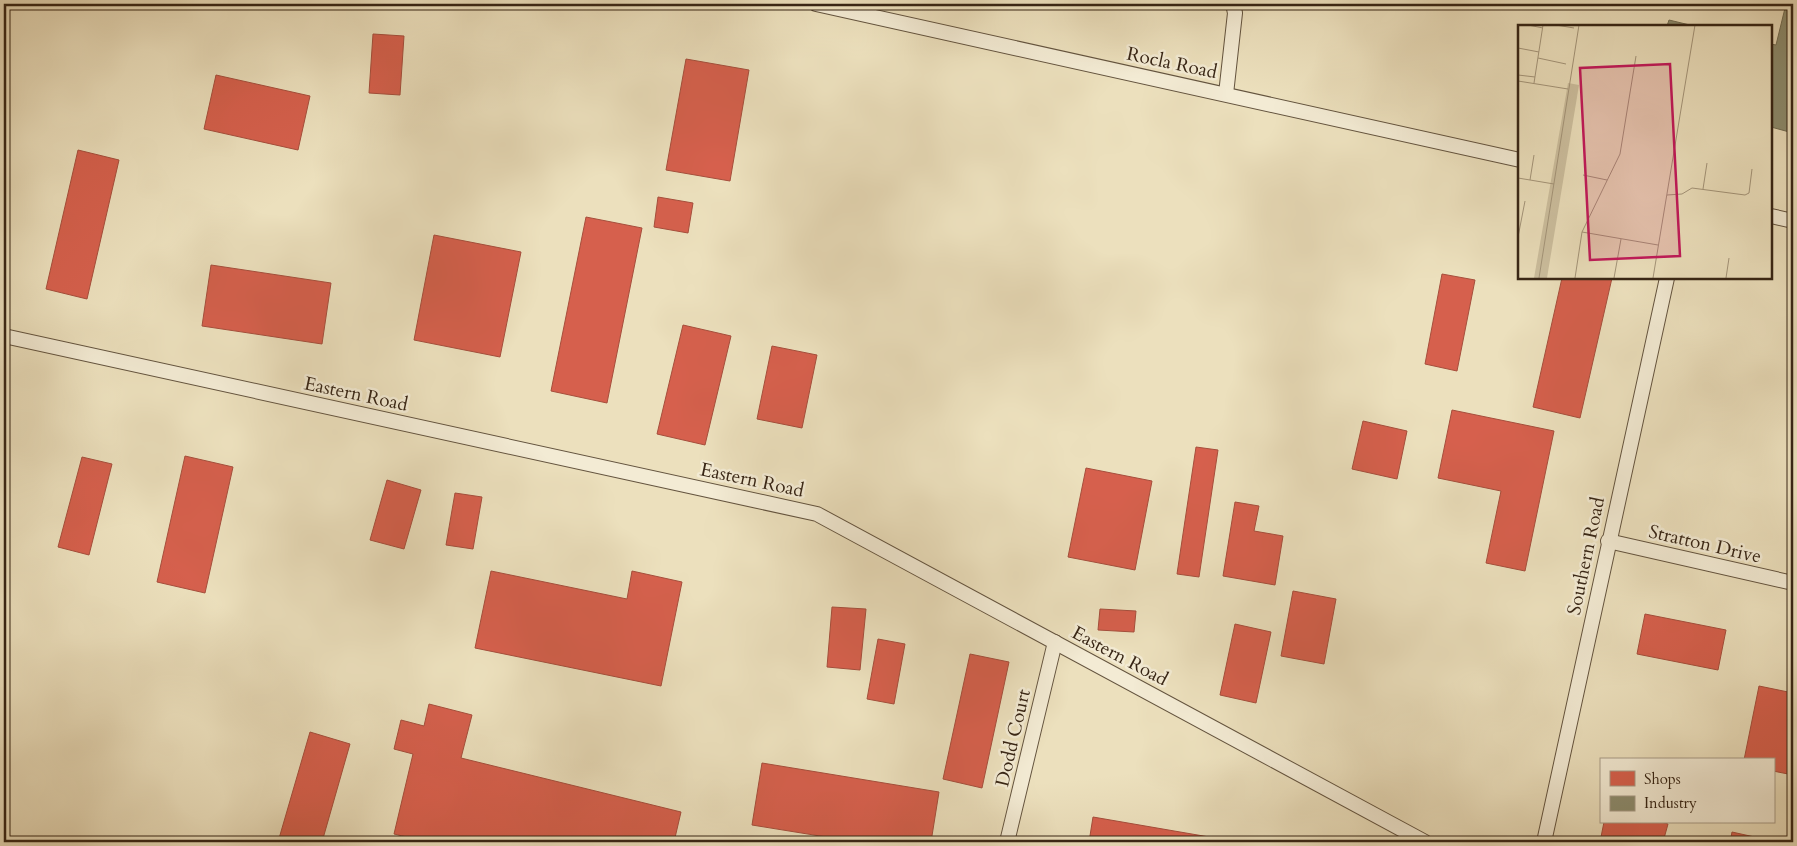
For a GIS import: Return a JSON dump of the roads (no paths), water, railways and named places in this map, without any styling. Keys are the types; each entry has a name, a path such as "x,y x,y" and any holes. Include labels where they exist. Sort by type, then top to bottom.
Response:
{"street":[{"name":"Rocla Road","path":"816,4 1518,160"},
{"path":"1226,94 1235,13 1233,4"},
{"path":"1772,216 1793,221"},
{"name":"Southern Road","path":"1544,842 1608,541 1667,279"},
{"name":"Eastern Road","path":"4,336 817,514 1425,842"},
{"name":"Stratton Drive","path":"1608,541 1793,584"},
{"name":"Dodd Court","path":"1007,842 1055,642"}]}
